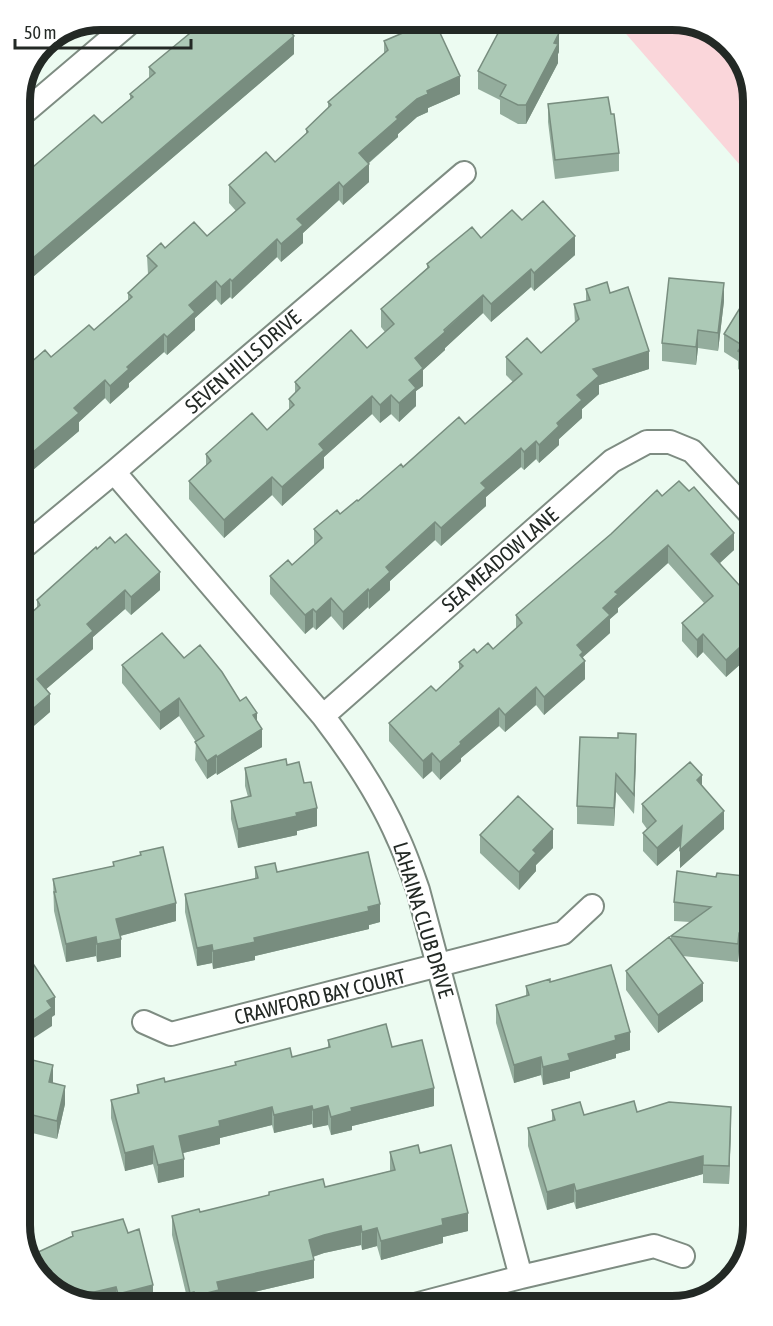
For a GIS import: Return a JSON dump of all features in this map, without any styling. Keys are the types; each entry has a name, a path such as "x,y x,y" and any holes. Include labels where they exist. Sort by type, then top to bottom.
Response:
{"street":[{"path":"30,108 121,30"},
{"name":"SEVEN HILLS DRIVE","path":"30,542 464,172"},
{"name":"SEA MEADOW LANE","path":"323,716 612,461 647,442 670,442 692,451 743,506"},
{"name":"LAHAINA CLUB DRIVE","path":"114,472 344,743 373,789 398,838 418,890 521,1277"},
{"name":"CRAWFORD BAY COURT","path":"144,1022 171,1034 439,967 563,933 592,906"},
{"path":"449,1296 654,1246 682,1257"}],"shaded area":[{"path":"623,30 686,31 703,37 725,54 736,70 742,87 743,168"}],"building":[{"path":"194,30 289,30 294,36 30,260 30,169 94,115 102,123 133,97 130,94 155,73 149,67"},
{"path":"410,30 439,30 460,76 427,91 428,94 417,99 396,117 398,119 359,153 369,164 343,187 339,182 297,219 303,225 281,244 277,239 232,281 230,279 221,287 216,281 189,305 195,312 167,337 164,334 127,367 129,369 110,386 105,380 74,408 79,413 30,455 30,363 45,350 51,357 89,325 94,330 132,297 128,293 157,266 147,256 161,243 165,248 194,222 207,236 245,203 229,185 266,152 275,162 308,132 306,129 331,105 328,102 388,50 384,41"},
{"path":"500,30 553,30 559,33 554,43 558,44 526,105 518,105 500,96 506,85 478,71"},
{"path":"608,97 611,114 614,114 619,153 555,160 548,104"},
{"path":"543,201 575,236 534,273 531,269 491,304 483,295 444,330 445,332 415,358 423,368 409,380 416,388 399,403 391,395 380,405 372,396 319,444 324,450 282,487 272,477 224,520 189,481 211,461 206,454 252,413 267,430 294,405 289,399 300,388 295,382 351,330 367,348 394,324 381,309 429,267 427,264 472,227 481,238 512,210 522,220"},
{"path":"669,278 724,283 718,333 698,330 696,347 662,343"},
{"path":"607,282 610,293 628,287 649,351 593,369 599,376 577,395 582,400 557,423 559,426 539,445 536,441 524,452 521,448 481,483 486,488 441,528 435,522 386,567 390,572 343,612 331,598 316,612 313,609 305,615 270,576 288,560 292,565 322,538 314,529 337,510 340,514 401,464 403,467 459,417 465,424 522,374 506,357 527,338 541,353 579,319 574,304 590,300 586,289"},
{"path":"743,303 743,354 738,351 742,345 724,334"},
{"path":"679,481 689,491 694,487 734,533 711,554 743,589 743,644 726,660 703,634 697,640 682,623 713,596 668,545 615,592 618,594 603,608 610,615 577,645 583,652 580,655 585,661 544,697 536,687 505,715 499,708 440,762 432,753 423,761 389,723 431,686 436,691 463,666 459,662 474,649 477,653 488,643 493,649 522,623 516,615 611,534 657,490 662,496"},
{"path":"126,534 160,572 131,597 125,590 87,624 93,631 37,679 50,694 30,711 30,614 40,605 37,600 96,547 97,549 110,537 115,543"},
{"path":"162,633 184,658 200,645 222,672 240,701 246,697 257,713 253,715 262,729 207,761 195,742 204,736 179,698 160,712 122,665"},
{"path":"618,733 636,734 634,795 616,774 614,808 577,806 580,737 618,738"},
{"path":"286,759 287,765 299,762 304,783 311,782 317,808 296,813 297,816 238,829 231,801 251,796 245,768"},
{"path":"690,762 702,775 697,780 724,811 680,850 682,826 657,848 643,833 656,821 642,804"},
{"path":"518,796 553,829 533,850 536,853 519,872 480,835"},
{"path":"163,847 176,903 116,919 121,939 97,944 96,937 66,944 53,879 114,866 113,862 141,855 140,852"},
{"path":"368,852 380,904 368,907 369,911 254,938 255,942 213,951 212,945 197,948 185,894 258,878 255,867 275,863 277,872"},
{"path":"677,871 716,877 717,873 743,876 743,933 739,933 738,944 671,936 711,907 674,902"},
{"path":"669,937 703,983 658,1015 626,971"},
{"path":"30,959 55,997 47,1001 52,1008 30,1022"},
{"path":"611,965 630,1032 615,1036 616,1040 568,1054 570,1060 543,1067 541,1057 514,1065 496,1005 529,995 526,986 550,979 550,982"},
{"path":"386,1024 392,1047 422,1040 434,1088 351,1108 352,1111 331,1117 328,1106 313,1110 312,1106 274,1115 272,1107 219,1121 220,1126 179,1136 184,1159 158,1165 153,1146 125,1153 111,1100 139,1093 137,1085 164,1078 165,1082 236,1065 235,1062 290,1048 292,1057 330,1047 328,1040"},
{"path":"30,1059 53,1065 49,1082 65,1086 57,1121 30,1114"},
{"path":"634,1101 637,1112 669,1102 731,1107 729,1166 703,1165 703,1156 576,1191 574,1184 547,1192 528,1128 555,1120 552,1110 580,1102 584,1115"},
{"path":"418,1145 420,1153 451,1145 468,1213 442,1219 443,1225 381,1241 377,1228 362,1232 361,1226 324,1235 309,1240 314,1260 217,1282 219,1290 195,1296 194,1292 190,1293 172,1216 199,1209 200,1212 323,1179 325,1187 395,1170 390,1152"},
{"path":"123,1219 128,1233 139,1229 153,1285 118,1294 116,1287 87,1295 62,1284 48,1272 36,1253 73,1236 72,1232"}]}
